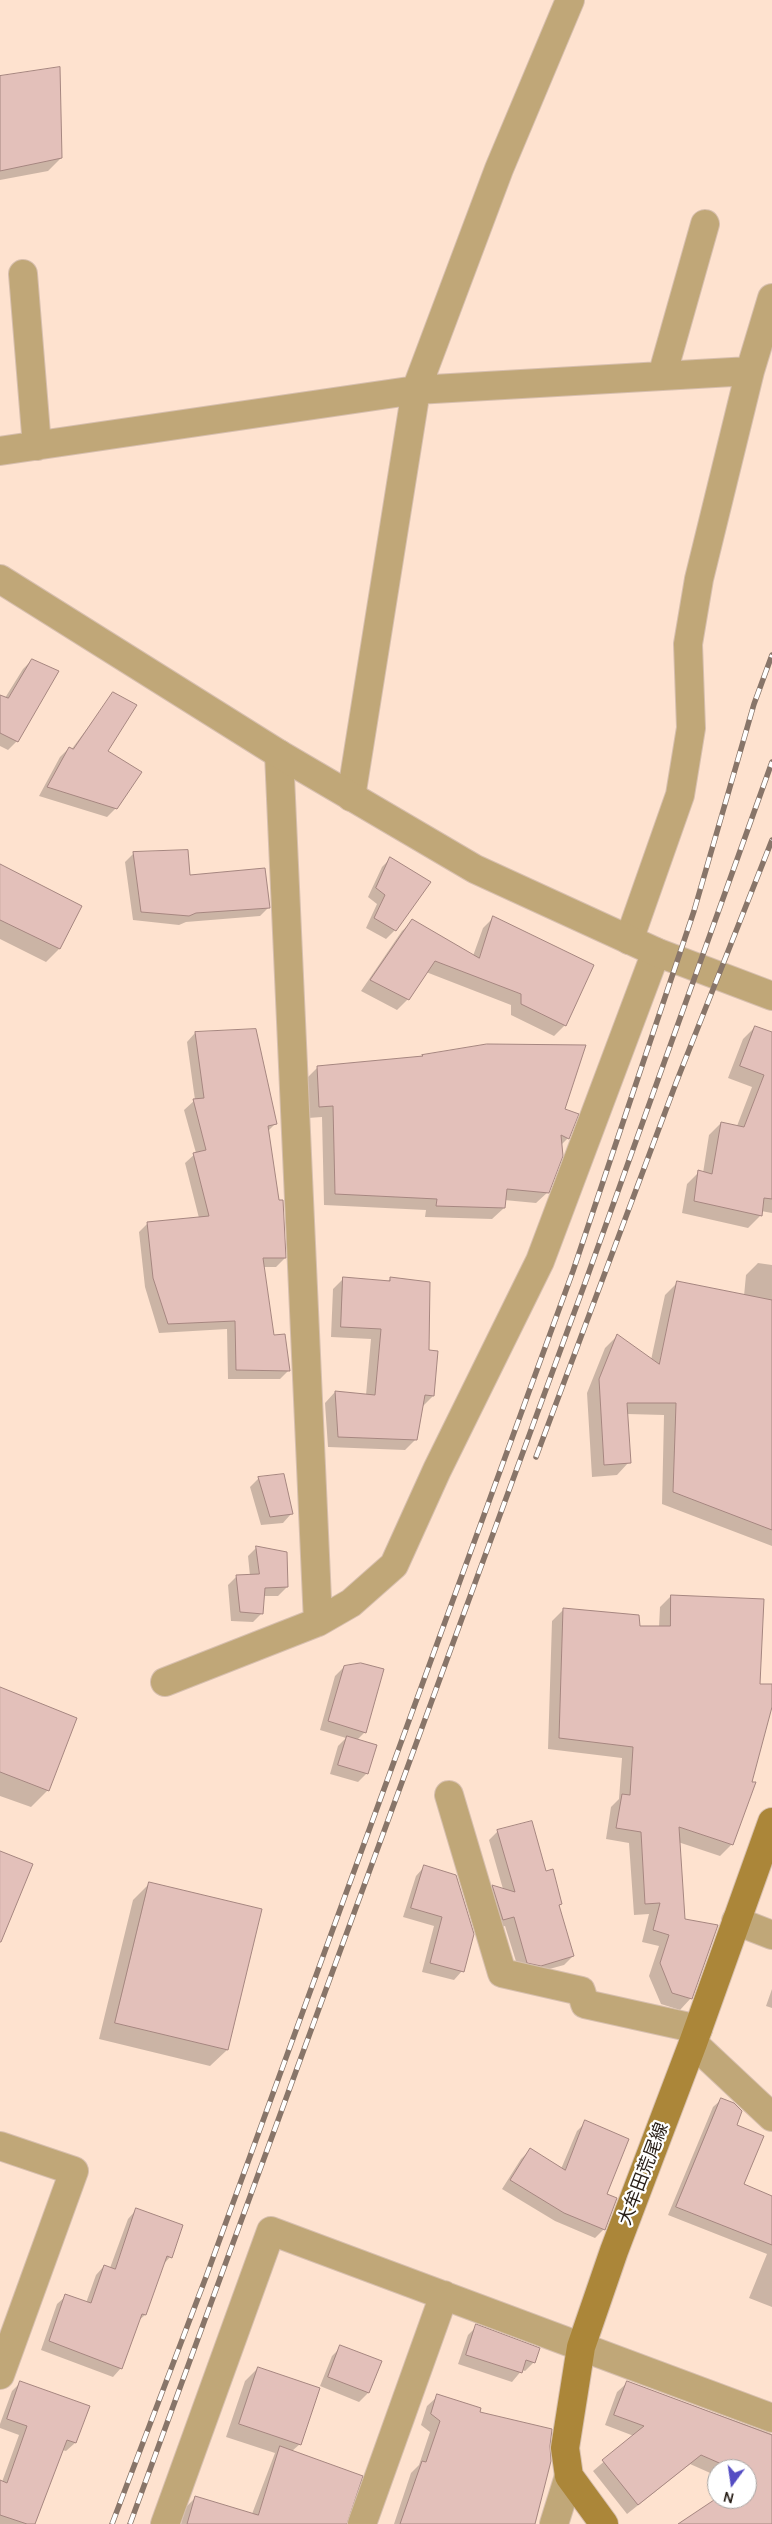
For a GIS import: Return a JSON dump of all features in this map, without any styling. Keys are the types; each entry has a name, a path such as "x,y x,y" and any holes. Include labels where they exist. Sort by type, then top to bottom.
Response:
{"main road":[{"name":"大牟田荒尾線","path":"604,2524 569,2476 565,2448 581,2347 614,2251 696,2036 772,1822"}],"street":[{"path":"351,797 416,390 499,169 570,0"},
{"path":"662,376 705,224"},
{"path":"23,274 37,446"},
{"path":"629,940 680,795 691,728 688,644 699,580 750,371 772,298"},
{"path":"0,451 416,390 750,371"},
{"path":"0,580 279,754 475,869 656,952 772,996"},
{"path":"279,754 318,1622"},
{"path":"165,1682 318,1622 351,1603 394,1565 437,1470 540,1261 656,952"},
{"path":"449,1795 502,1973 581,1991 585,2004 696,2036 772,2117"},
{"path":"736,1921 772,1935"},
{"path":"0,2146 74,2171 0,2374"},
{"path":"165,2524 271,2231 772,2418"},
{"path":"362,2524 444,2295"},
{"path":"554,2524 569,2476"}],"building":[{"path":"60,67 62,158 0,171 0,76"},
{"path":"32,659 59,671 18,742 0,733 0,695 8,698"},
{"path":"113,692 137,705 108,751 142,772 117,809 47,787 69,747 73,749"},
{"path":"188,850 190,875 265,868 270,908 196,913 189,916 141,912 133,852"},
{"path":"390,857 431,882 396,931 374,918 385,895 376,888"},
{"path":"0,864 82,906 60,949 0,920"},
{"path":"493,916 594,965 566,1026 521,1004 521,994 435,961 409,1000 370,980 412,919 479,958"},
{"path":"755,1026 772,1032 772,1199 764,1198 762,1216 694,1201 698,1170 712,1174 721,1122 744,1127 764,1075 740,1066"},
{"path":"256,1029 277,1124 268,1126 279,1200 283,1200 286,1258 263,1258 274,1335 285,1334 290,1371 236,1370 235,1321 168,1324 153,1278 147,1222 209,1216 193,1153 206,1150 193,1099 204,1098 195,1032"},
{"path":"487,1044 586,1045 565,1109 579,1114 569,1139 561,1135 563,1156 549,1193 507,1189 505,1208 436,1206 437,1199 335,1194 333,1106 319,1107 317,1066 423,1056"},
{"path":"343,1277 390,1281 390,1277 430,1282 429,1350 438,1351 434,1396 425,1395 417,1440 338,1437 335,1391 375,1395 381,1329 341,1327"},
{"path":"677,1281 772,1300 772,1530 673,1492 676,1403 627,1403 631,1463 604,1465 599,1379 617,1334 659,1364"},
{"path":"284,1474 293,1514 270,1517 258,1477"},
{"path":"256,1546 287,1552 288,1587 265,1588 263,1614 240,1612 236,1575 259,1574"},
{"path":"671,1595 764,1599 760,1684 772,1684 772,1707 752,1782 756,1782 733,1845 679,1827 685,1919 718,1925 692,1999 672,1993 660,1963 669,1935 653,1930 660,1903 645,1904 641,1832 616,1828 622,1794 630,1795 633,1747 559,1738 563,1608 639,1615 640,1626 670,1626"},
{"path":"361,1663 384,1669 366,1733 328,1721 344,1666"},
{"path":"0,1687 77,1718 49,1791 0,1772"},
{"path":"347,1736 377,1745 368,1774 338,1765"},
{"path":"532,1821 546,1871 553,1869 562,1904 559,1905 574,1956 541,1966 527,1963 514,1917 503,1920 492,1885 515,1892 497,1830"},
{"path":"0,1851 33,1864 1,1942 0,1942"},
{"path":"424,1865 456,1875 474,1934 464,1972 430,1963 442,1917 411,1908"},
{"path":"149,1882 262,1909 228,2050 115,2023"},
{"path":"721,2098 734,2103 742,2111 737,2125 764,2136 744,2184 772,2196 772,2245 676,2207"},
{"path":"585,2120 629,2139 607,2194 617,2198 605,2230 564,2213 510,2180 530,2148 565,2170"},
{"path":"136,2208 183,2225 172,2258 167,2256 146,2315 142,2314 122,2369 49,2341 65,2294 91,2303 104,2265 115,2269"},
{"path":"476,2324 540,2348 535,2363 526,2360 522,2373 466,2355"},
{"path":"340,2345 382,2361 369,2393 328,2377"},
{"path":"258,2367 320,2388 301,2445 239,2424"},
{"path":"20,2381 90,2406 76,2443 67,2440 35,2524 27,2524 0,2515 0,2480 7,2483 27,2426 7,2419"},
{"path":"627,2381 772,2435 772,2524 678,2524 707,2505 707,2509 757,2509 757,2459 710,2459 701,2455 638,2505 602,2460 644,2426 614,2415"},
{"path":"437,2394 481,2408 480,2412 552,2429 551,2461 535,2524 400,2524 422,2461 426,2462 440,2421 431,2414"},
{"path":"280,2446 363,2476 347,2524 187,2524 195,2496 258,2515"}],"railway":[{"path":"112,2524 206,2277 573,1271 694,911 754,704 772,655"},
{"path":"130,2524 585,1283 772,762"},
{"path":"536,1457 676,1083 772,840"}]}
